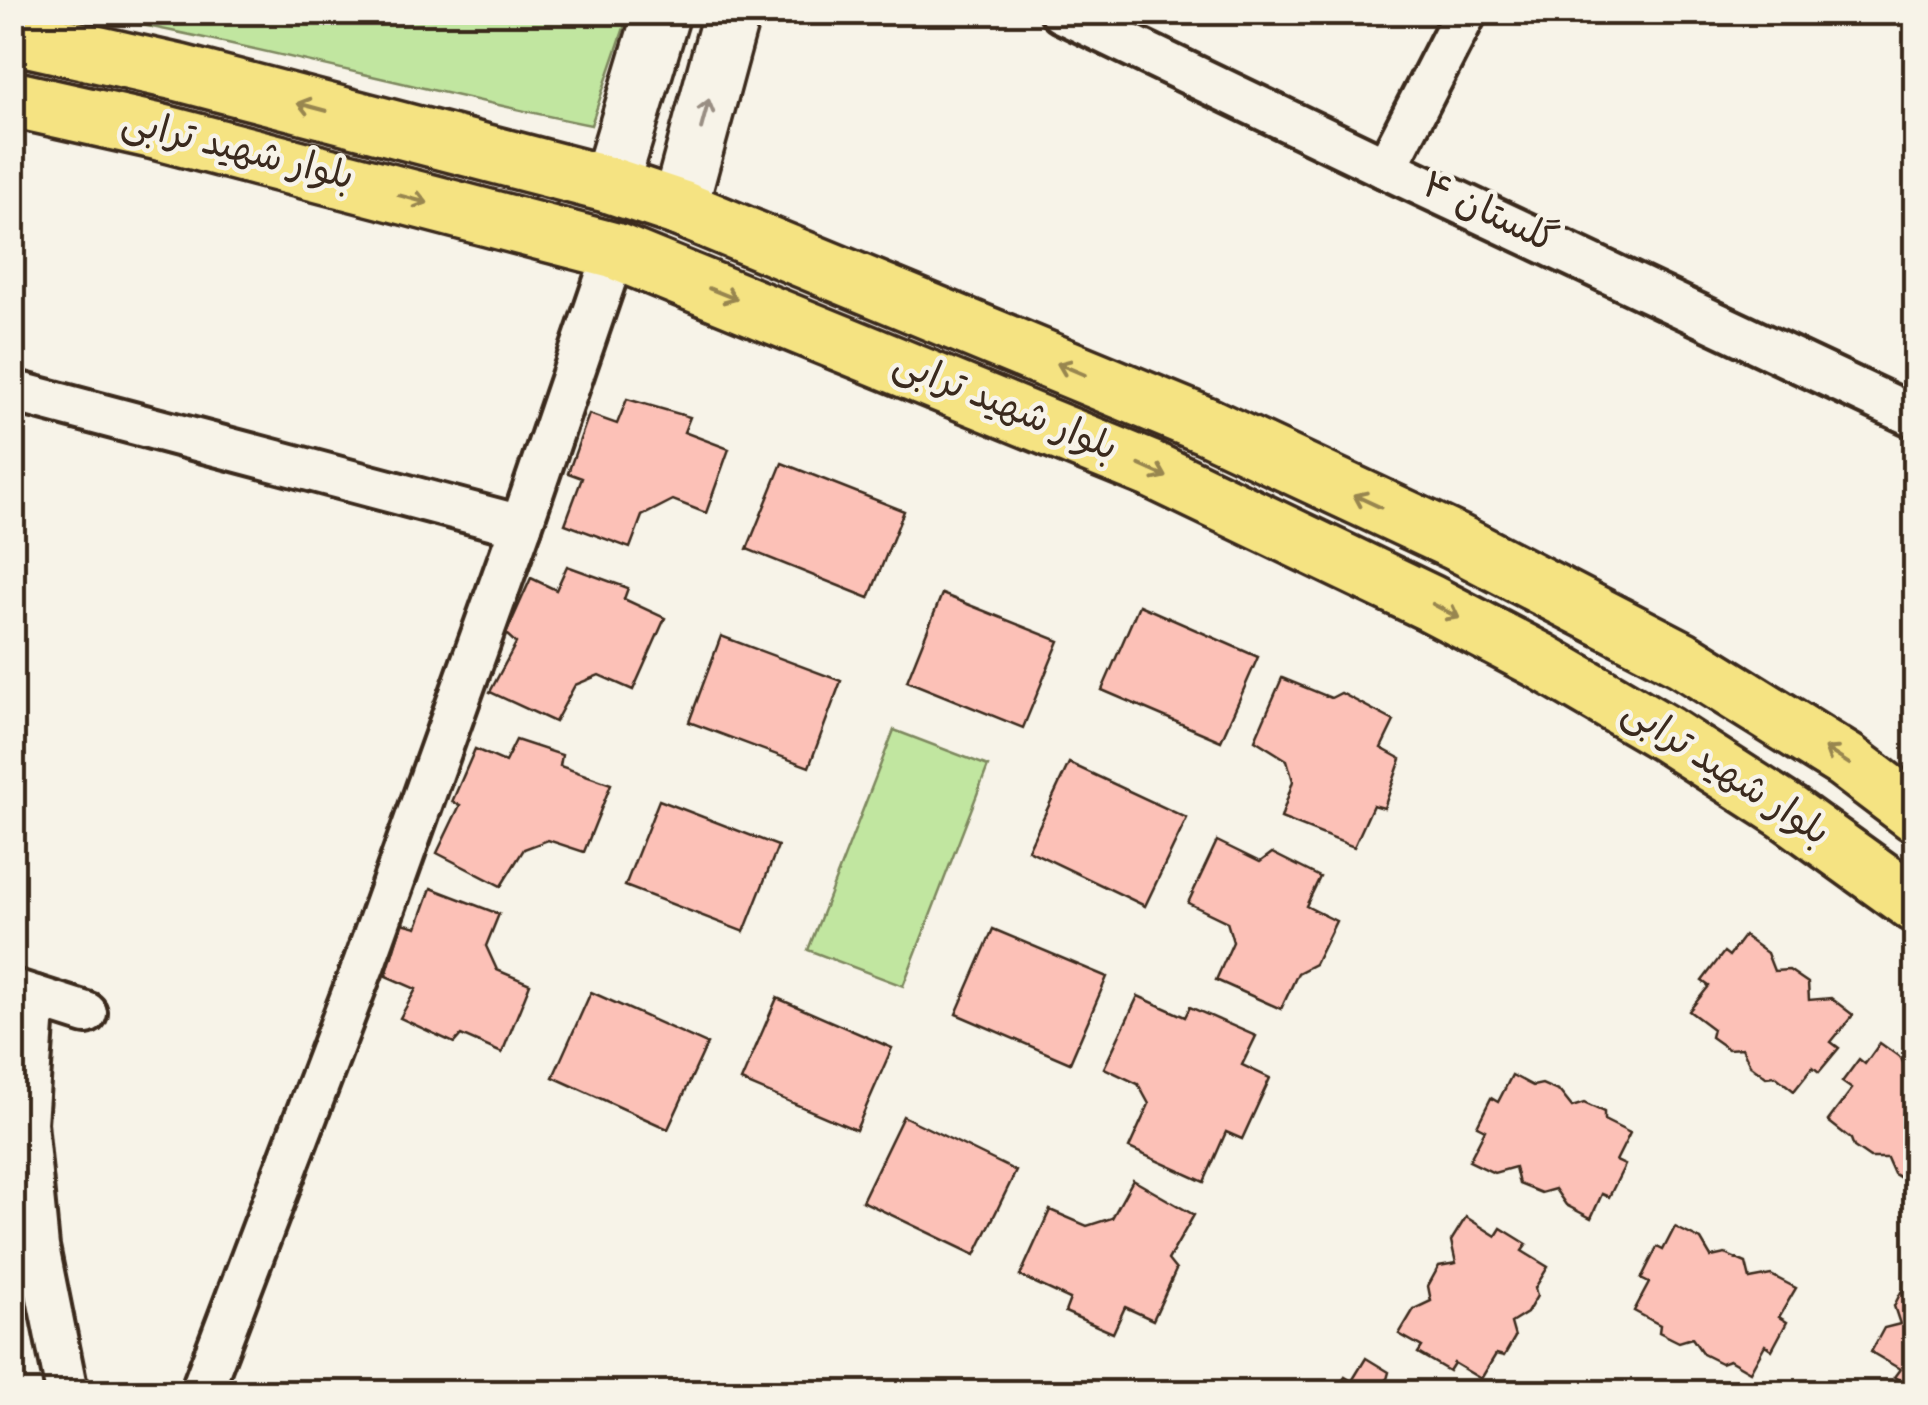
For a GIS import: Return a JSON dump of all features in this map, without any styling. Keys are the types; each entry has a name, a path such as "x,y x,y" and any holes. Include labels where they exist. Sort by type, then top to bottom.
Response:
{"main road":[{"path":"614,251 610,185 662,12"},
{"path":"614,251 679,208 732,12"},
{"name":"بلوار شهید ترابی","path":"12,35 180,73 610,185 679,208 1204,425 1456,542 1682,658 1846,761 1916,814"},
{"name":"بلوار شهید ترابی","path":"12,99 155,131 614,251 1150,469 1430,602 1539,660 1666,734 1787,812 1916,905"}],"street":[{"path":"1386,168 1466,12"},
{"name":"گلستان ۴","path":"1079,16 1386,168 1916,416"},
{"path":"201,1392 364,964 521,526 614,251"},
{"path":"12,392 521,526"},
{"path":"67,1392 38,1247 26,1123 24,993 86,1013"}],"green space":[{"path":"629,12 591,125 79,13"},
{"path":"894,730 988,766 903,986 808,950"}],"building":[{"path":"627,399 690,417 684,432 729,449 706,513 673,500 642,516 630,548 565,524 582,478 568,473 589,414 617,424"},
{"path":"782,463 904,511 869,598 747,549"},
{"path":"567,566 628,588 624,599 665,618 633,690 599,675 575,685 555,722 490,692 516,643 506,634 531,578 556,590"},
{"path":"942,594 1059,641 1023,728 907,681"},
{"path":"1139,605 1258,657 1221,741 1102,690"},
{"path":"721,636 841,681 809,767 689,722"},
{"path":"1282,678 1331,698 1341,693 1394,721 1381,748 1401,759 1384,808 1373,805 1354,847 1281,818 1293,781 1287,760 1255,740"},
{"path":"516,740 562,755 560,766 611,784 584,852 548,840 524,849 501,886 437,853 460,805 452,802 475,749 505,762"},
{"path":"1069,763 1187,818 1145,906 1028,850"},
{"path":"659,800 778,846 744,932 625,886"},
{"path":"1217,841 1260,862 1272,853 1320,877 1306,906 1336,921 1315,964 1298,973 1281,1009 1216,980 1233,942 1227,922 1188,903"},
{"path":"431,888 499,914 486,946 497,970 530,984 502,1053 461,1035 454,1043 400,1018 416,989 386,976 402,923 417,927"},
{"path":"993,929 1107,977 1070,1063 956,1014"},
{"path":"1744,936 1767,953 1774,971 1789,970 1808,983 1809,1000 1831,998 1853,1015 1831,1042 1839,1048 1819,1072 1813,1067 1794,1091 1775,1076 1766,1077 1750,1065 1742,1048 1728,1049 1711,1037 1713,1029 1689,1011 1709,986 1702,981 1724,952 1729,956"},
{"path":"591,992 707,1044 668,1129 553,1077"},
{"path":"1138,996 1185,1017 1190,1007 1256,1036 1242,1065 1270,1078 1242,1139 1226,1132 1204,1182 1129,1148 1149,1104 1138,1084 1104,1068"},
{"path":"777,998 892,1048 856,1130 741,1081"},
{"path":"1880,1043 1901,1058 1911,1079 1916,1078 1916,1182 1909,1183 1894,1174 1887,1158 1870,1158 1854,1147 1851,1139 1828,1121 1852,1089 1842,1082 1859,1059 1865,1064"},
{"path":"1512,1075 1533,1086 1542,1084 1560,1092 1572,1107 1584,1103 1604,1112 1604,1120 1630,1133 1616,1161 1625,1165 1609,1197 1602,1194 1591,1218 1566,1205 1555,1189 1541,1193 1519,1184 1515,1167 1494,1173 1469,1161 1485,1130 1477,1126 1491,1098 1498,1102"},
{"path":"903,1116 1016,1171 975,1255 862,1201"},
{"path":"1133,1180 1194,1215 1168,1260 1176,1270 1153,1320 1125,1307 1113,1333 1065,1312 1070,1299 1020,1276 1050,1210 1087,1226 1112,1218"},
{"path":"1466,1217 1496,1236 1501,1228 1527,1244 1522,1251 1548,1267 1535,1288 1537,1296 1527,1313 1511,1323 1515,1337 1504,1356 1496,1354 1481,1379 1454,1363 1449,1371 1418,1353 1422,1347 1399,1334 1414,1309 1431,1301 1428,1286 1439,1266 1456,1263 1451,1241"},
{"path":"1675,1227 1701,1240 1711,1257 1725,1254 1746,1263 1750,1279 1771,1275 1796,1288 1779,1317 1787,1322 1772,1350 1765,1345 1750,1372 1729,1360 1721,1363 1703,1354 1692,1338 1679,1342 1659,1332 1660,1325 1634,1311 1649,1283 1641,1279 1657,1247 1663,1250"},
{"path":"1916,1285 1916,1388 1894,1377 1900,1369 1871,1352 1884,1328 1900,1324 1894,1306 1901,1292"},
{"path":"1366,1358 1389,1372 1386,1383 1399,1391 1412,1386 1422,1392 1335,1392 1345,1377 1352,1381"}]}
